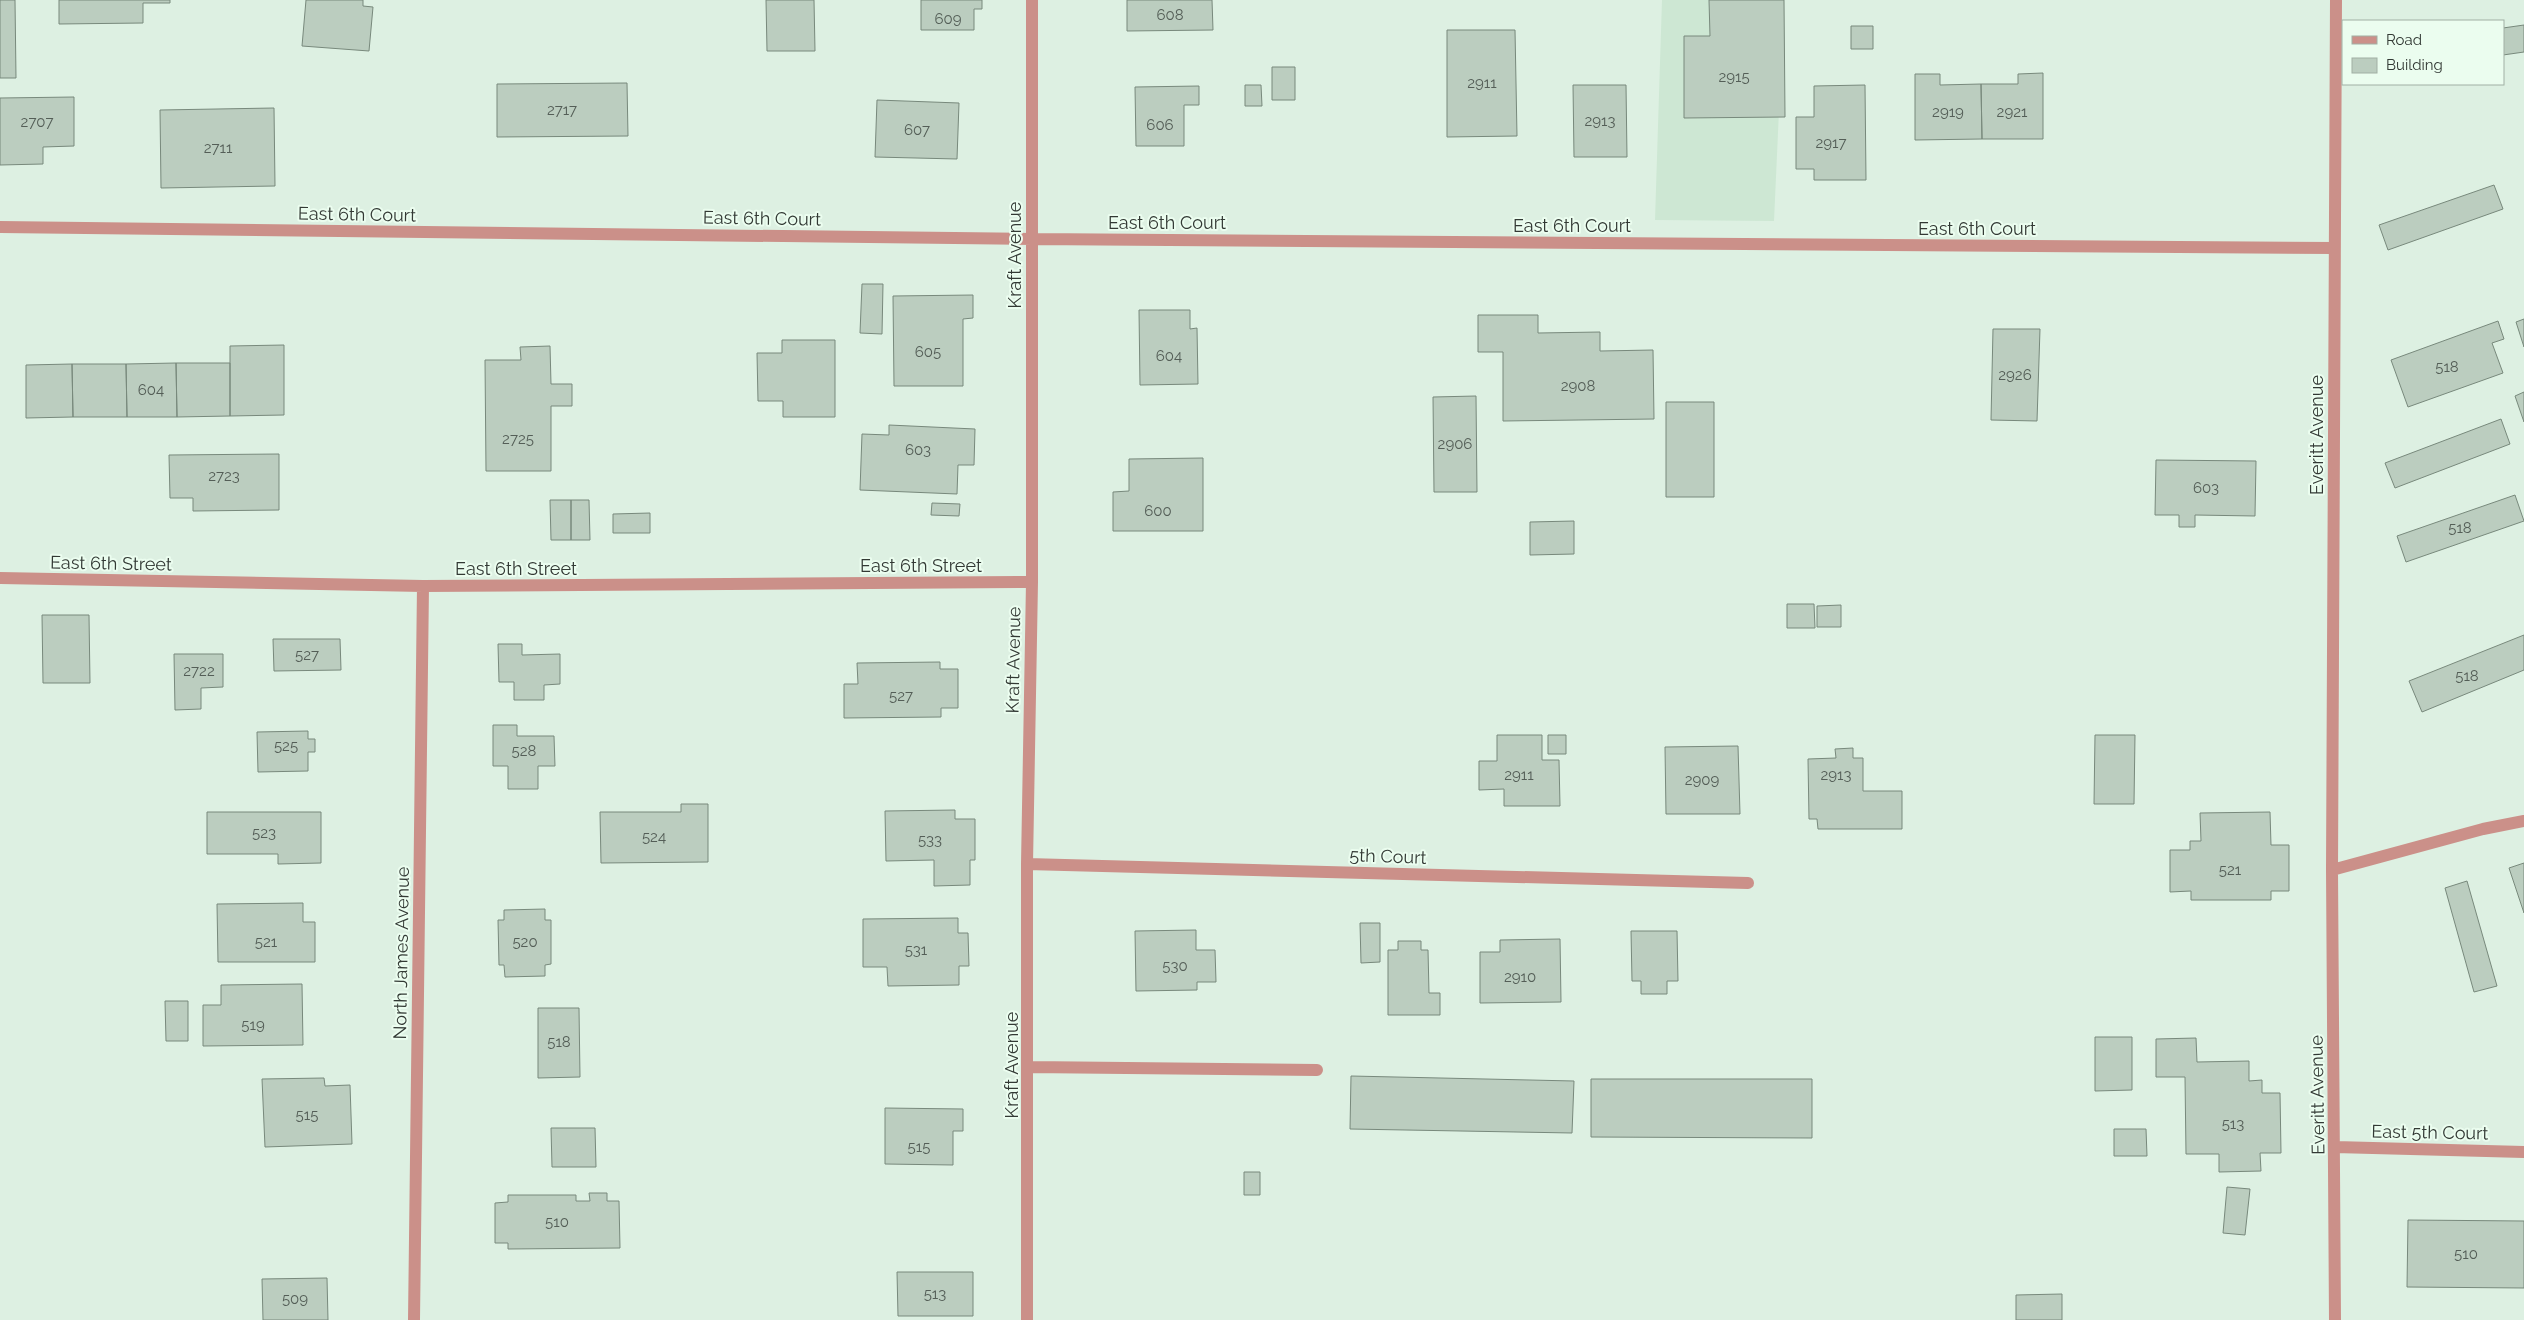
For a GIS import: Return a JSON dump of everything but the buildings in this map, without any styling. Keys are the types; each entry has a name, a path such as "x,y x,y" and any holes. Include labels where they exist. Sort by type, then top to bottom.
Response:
{"street":[{"name":"Kraft Avenue","path":"1028,1320 1029,1067 1027,864 1032,582 1032,0"},
{"name":"Everitt Avenue","path":"2335,1320 2332,870 2336,0"},
{"name":"East 6th Court","path":"0,227 1032,239 2334,248"},
{"name":"East 6th Street","path":"0,578 423,586 1032,582"},
{"name":"North James Avenue","path":"414,1320 423,586"},
{"path":"2332,870 2483,829 2524,822"},
{"name":"5th Court","path":"1027,864 1748,883"},
{"path":"1029,1067 1317,1070"},
{"name":"East 5th Court","path":"2335,1147 2524,1152"}],"shaded area":[{"path":"1662,0 1784,0 1774,221 1655,220"}]}
